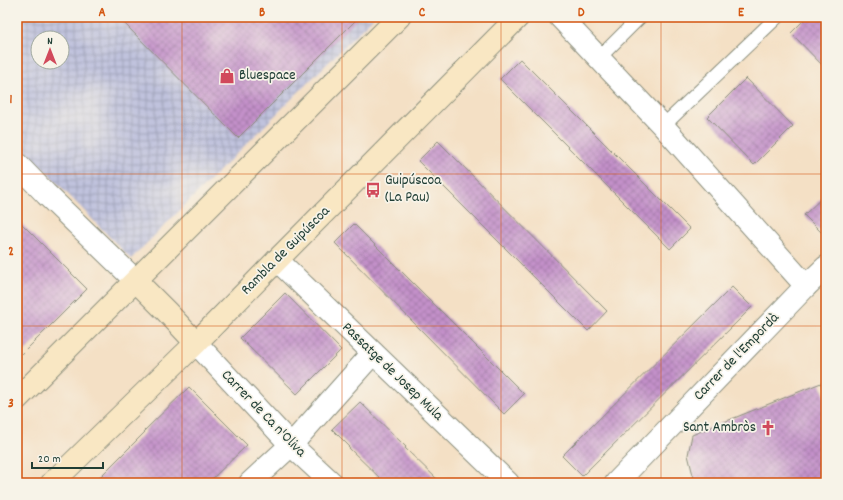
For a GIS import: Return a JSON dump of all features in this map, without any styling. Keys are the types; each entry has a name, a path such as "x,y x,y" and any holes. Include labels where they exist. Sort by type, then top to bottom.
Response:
{"street":[{"path":"17,399 399,17"},
{"name":"Rambla de Guipúscoa","path":"52,483 196,343 276,260 518,17"},
{"path":"560,17 663,126 806,286"},
{"path":"17,164 108,253 196,343"},
{"name":"Passatge de Josep Mula","path":"276,260 508,483"},
{"name":"Carrer de l'Empordà","path":"616,483 826,267"},
{"name":"Carrer de Ca n'Oliva","path":"196,343 291,445 332,483"},
{"path":"250,483 291,445 373,353"}],"lane":[{"path":"599,58 640,17"},
{"path":"663,126 777,17"}],"shaded area":[{"path":"17,17 374,17 131,259 17,142"}],"building":[{"name":"Bluespace","path":"118,17 359,17 238,138"},
{"path":"807,17 826,17 826,69 791,33"},
{"path":"520,59 690,229 670,249 500,79"},
{"path":"746,78 793,126 754,165 707,117"},
{"path":"438,141 607,311 588,331 418,161"},
{"path":"826,194 826,237 804,215"},
{"path":"17,219 87,289 17,359"},
{"path":"354,224 524,394 504,414 335,243"},
{"path":"732,287 752,307 582,476 562,456"},
{"path":"285,293 341,350 297,394 240,338"},
{"name":"Sant Ambròs","path":"821,383 826,402 826,483 695,483 688,455 692,435"},
{"path":"189,387 247,445 208,483 94,483 145,432 144,431"},
{"path":"360,402 441,483 385,483 348,447 349,446 332,429"}],"place":[{"name":"Bluespace","path":"227,76"},
{"name":"Guipúscoa (La Pau)","path":"373,190"},
{"name":"Sant Ambròs","path":"768,428"}]}
